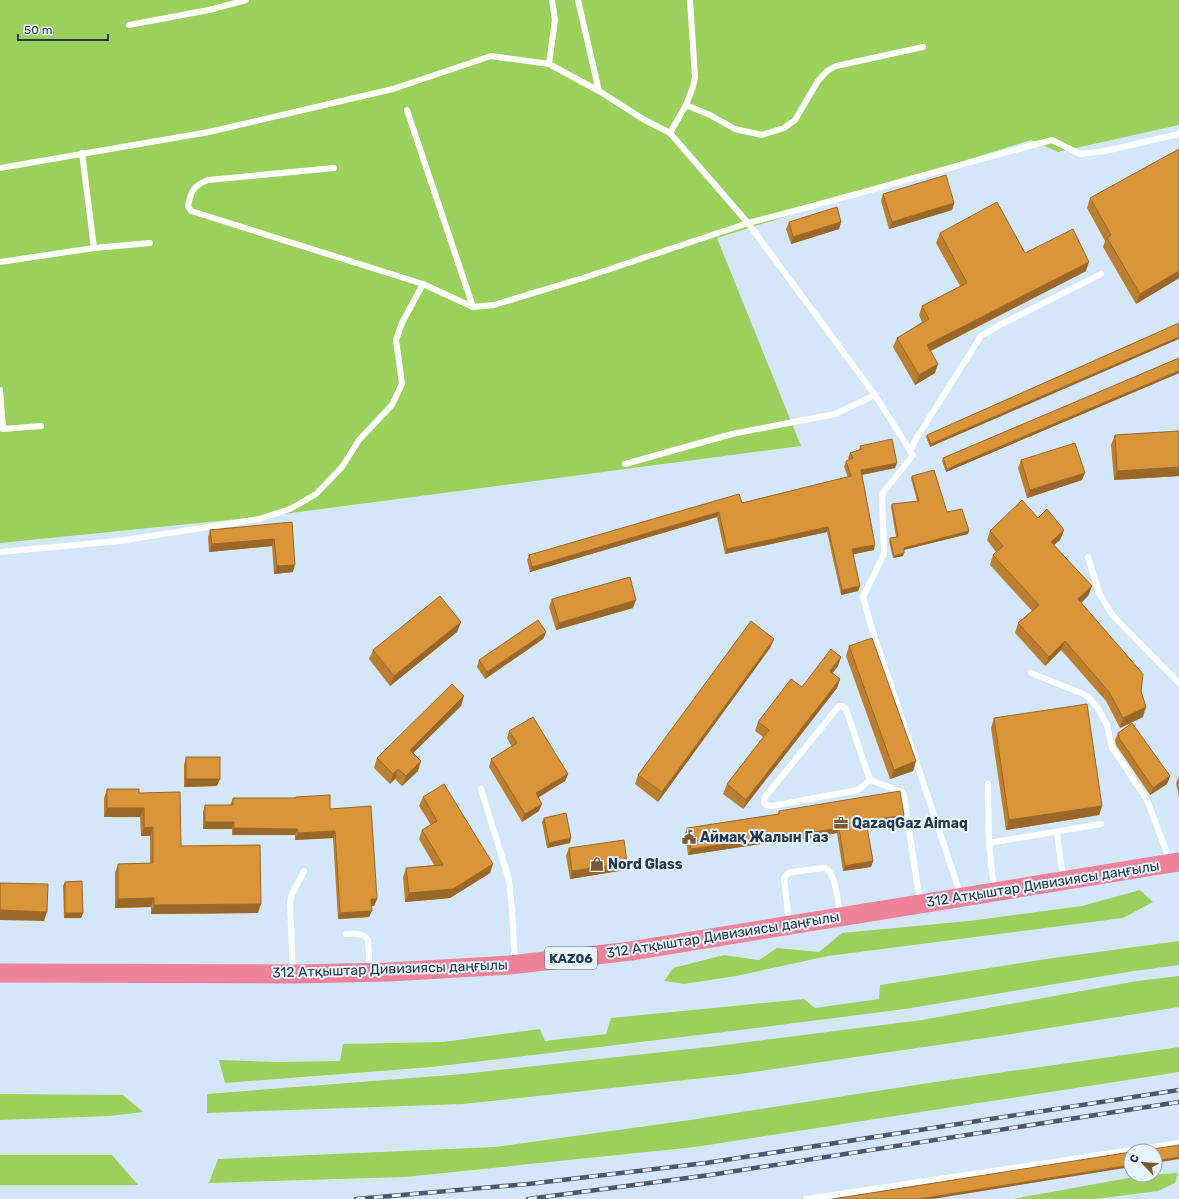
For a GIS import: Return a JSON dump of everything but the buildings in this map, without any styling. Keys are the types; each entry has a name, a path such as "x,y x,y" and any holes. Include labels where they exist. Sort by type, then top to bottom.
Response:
{"highway":[{"name":"312 Атқыштар Дивизиясы даңғылы","path":"0,973 370,973 515,964 631,951 1175,862"}],"lane":[{"path":"129,25 209,10 246,0"},
{"path":"549,64 554,20 552,0"},
{"path":"578,0 599,91"},
{"path":"670,133 686,105 695,77 690,0"},
{"path":"686,105 710,115 735,129 762,135 784,128 795,120 818,82 827,71 836,66 922,47"},
{"path":"0,168 209,132 393,89 491,56 549,64 599,91 642,119 670,133 748,223 875,395 913,455 882,494 884,554 863,597 874,637 962,897"},
{"path":"407,110 473,307"},
{"path":"334,168 208,180 198,184 190,193 188,206 191,211 423,284 473,307 494,305 583,278 748,223 821,205 960,164 1052,140 1080,154 1105,152 1179,134"},
{"path":"82,153 94,248"},
{"path":"0,262 94,248 150,243"},
{"path":"910,451 981,336 1101,274"},
{"path":"0,552 119,541 259,519 290,509 316,494 342,467 359,440 392,405 402,384 396,340 402,323 423,284"},
{"path":"0,390 2,430 41,426"},
{"path":"625,464 732,434 835,414 875,395"},
{"path":"1088,558 1099,593 1113,616 1179,682"},
{"path":"1031,674 1087,696 1098,708 1107,725 1112,746 1146,800 1175,862"},
{"path":"839,706 846,709 870,780 858,790 772,806 766,805 764,802 765,798 839,706"},
{"path":"870,780 902,792 904,796 920,904"},
{"path":"988,784 989,843 994,892"},
{"path":"480,789 509,880 515,964"},
{"path":"989,843 1101,824"},
{"path":"1057,832 1063,881"},
{"path":"790,925 784,878 791,872 825,868 829,870 833,876 840,917"},
{"path":"293,974 289,914 290,903 291,896 304,871"},
{"path":"346,934 362,934 367,937 370,973"},
{"path":"806,1199 1179,1143"}],"green space":[{"path":"0,0 1179,0 1179,125 1058,152 1031,140 717,238 801,446 268,516 0,543"},
{"path":"1140,890 1153,902 1123,918 828,956 736,976 684,984 664,981 673,968 724,955 759,960 777,948 819,952 842,933 969,921 1082,906"},
{"path":"1179,941 1179,965 1134,971 905,1009 732,1031 432,1067 225,1083 219,1060 278,1062 340,1061 343,1044 443,1042 540,1029 545,1041 606,1034 611,1018 804,999 815,1008 879,999 880,985 1046,959"},
{"path":"1179,976 1179,1007 999,1036 740,1074 463,1104 207,1113 207,1094 463,1074 717,1046 922,1020 1137,981"},
{"path":"1179,1047 1179,1072 695,1147 405,1177 209,1183 218,1159 495,1147 690,1120 935,1082"},
{"path":"0,1094 123,1095 143,1112 110,1116 0,1120"},
{"path":"0,1155 112,1155 138,1185 0,1185"},
{"path":"1178,1173 1175,1183 1158,1191 1096,1199 1012,1199 1123,1179 1123,1183 1163,1183 1163,1174"}],"railway":[{"path":"356,1199 528,1184 706,1163 1179,1090"},
{"path":"528,1199 710,1175 1179,1102"}],"place":[{"name":"QazaqGaz Aimaq","path":"841,823"},
{"name":"Аймақ Жалын Газ","path":"689,837"},
{"name":"Nord Glass","path":"597,864"}]}
